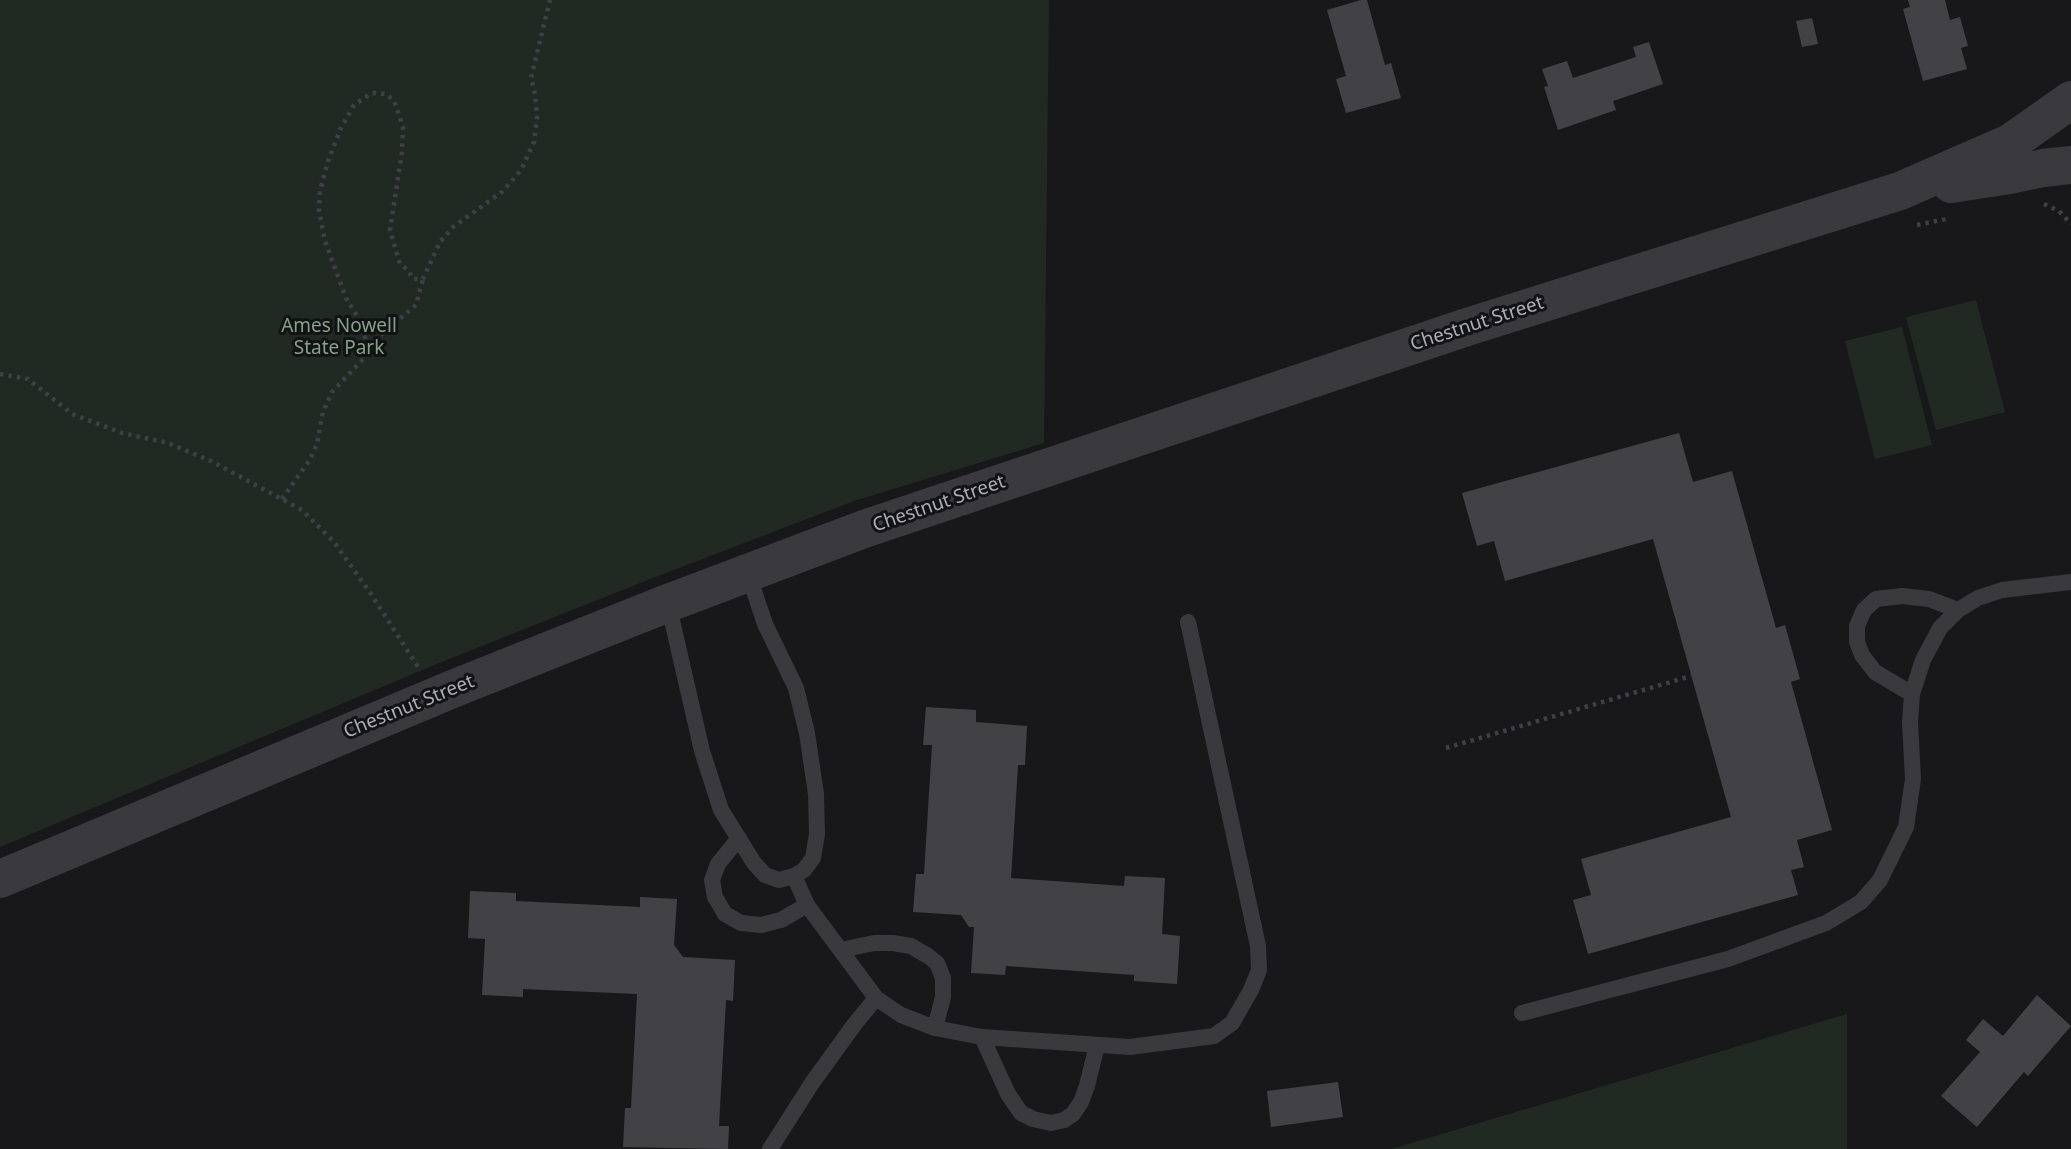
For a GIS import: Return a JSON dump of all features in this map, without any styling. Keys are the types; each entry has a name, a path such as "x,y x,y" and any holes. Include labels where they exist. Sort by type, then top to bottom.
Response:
{"street":[{"name":"Chestnut Street","path":"0,878 436,695 864,529 1467,327 1900,191 2010,144 2071,100"},
{"name":"Chestnut Street","path":"1900,191 2071,165"}],"lane":[{"path":"668,603 702,751 721,810 754,863 765,875 779,880 794,876 804,870 813,858 817,834 816,794 807,733 796,688 765,624 748,573"},
{"path":"1522,1013 1728,959 1826,923 1861,902 1881,880 1906,827 1913,779 1910,722 1912,694 1923,660 1940,628 1958,610 1978,598 2002,590 2071,582"},
{"path":"1912,694 1875,672 1862,655 1857,642 1857,626 1864,610 1876,599 1902,596 1929,599 1958,610"},
{"path":"794,876 807,905 877,998 901,1015 935,1028 982,1037 1130,1047 1214,1036 1232,1023 1251,990 1259,970 1258,946 1188,622"},
{"path":"739,838 718,864 712,880 715,897 725,914 741,923 761,925 781,920 807,905"},
{"path":"841,950 874,943 893,943 911,946 937,963 943,978 943,998 935,1028"},
{"path":"770,1149 812,1083 877,998"},
{"path":"982,1037 1008,1094 1021,1113 1051,1123 1073,1114 1081,1102 1097,1045"}],"path":[{"path":"368,346 416,305 423,279 440,242 453,228 502,192 521,170 534,142 537,117 531,78 550,0"},
{"path":"282,499 309,461 317,444 323,412 332,392 365,357 368,346 360,321 346,298 325,241 319,211 320,191 341,128 354,105 372,93 386,94 394,101 402,127 402,152 390,230 400,264 408,270 413,279 423,279"},
{"path":"0,374 28,379 72,414 122,433 168,443 211,461 302,510 334,542 436,695"},
{"path":"1446,748 1691,676"}],"green space":[{"name":"Ames Nowell State Park","path":"0,0 1049,0 1044,443 854,501 653,578 444,661 0,847"},
{"path":"1976,300 2005,412 1936,430 1906,317"},
{"path":"1902,327 1932,445 1875,459 1845,341"},
{"path":"1847,1014 1847,1149 1391,1149"}],"building":[{"path":"1367,0 1385,65 1391,63 1401,98 1346,113 1336,79 1346,76 1327,10"},
{"path":"1908,0 1945,0 1950,20 1960,17 1968,46 1961,48 1967,69 1923,81 1903,9 1910,7"},
{"path":"1812,18 1818,44 1802,47 1796,21"},
{"path":"1649,42 1663,84 1613,101 1616,110 1558,130 1544,87 1548,86 1542,69 1567,61 1573,78 1636,57 1633,47"},
{"path":"1679,433 1693,482 1732,471 1776,628 1785,625 1800,679 1791,682 1832,830 1797,840 1804,867 1791,870 1798,895 1588,954 1573,900 1591,895 1581,859 1731,817 1653,539 1505,581 1494,541 1477,546 1462,493"},
{"path":"926,707 976,710 976,722 1027,726 1025,765 1018,765 1011,878 1124,886 1125,876 1165,878 1162,934 1180,936 1177,984 1134,981 1134,975 1006,966 1005,975 971,973 974,927 969,927 961,915 913,912 916,874 924,874 932,745 923,745"},
{"path":"470,891 516,893 516,901 640,907 640,897 677,899 674,945 683,957 735,960 733,1001 726,1000 719,1126 729,1126 728,1149 623,1147 625,1108 631,1108 637,994 523,989 523,997 482,995 485,939 468,938"},
{"path":"2037,995 2071,1026 2028,1076 2024,1072 1977,1127 1941,1096 1980,1052 1966,1040 1983,1019 2003,1036"},
{"path":"1338,1082 1343,1117 1271,1127 1267,1091"}]}
